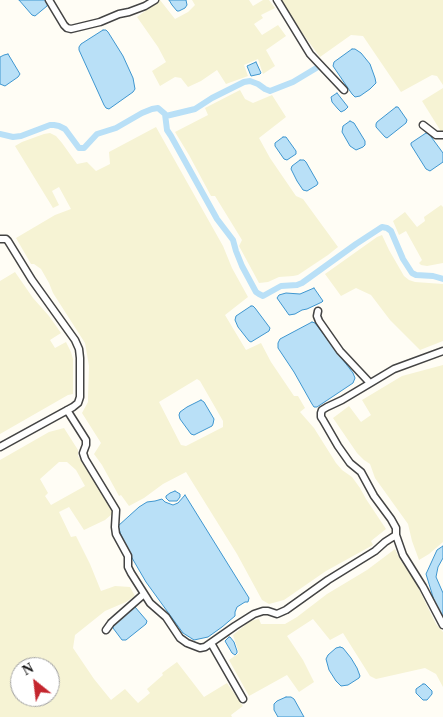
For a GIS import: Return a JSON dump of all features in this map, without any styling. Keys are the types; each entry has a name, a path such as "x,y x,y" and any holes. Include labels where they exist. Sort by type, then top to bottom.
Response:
{"street":[{"path":"50,0 64,25 71,29 100,22 145,6 156,0"},
{"path":"277,0 310,54 344,90"},
{"path":"423,125 436,135 443,135"},
{"path":"0,239 6,239 32,280 70,333 79,349 80,358 80,397 78,403 0,447"},
{"path":"318,311 317,316 324,329 340,351 370,383"},
{"path":"443,351 400,366 322,410 321,417 350,463 360,472 374,496 391,519 396,528 396,535 403,555 443,625"},
{"path":"67,410 86,440 83,453 84,459 116,510 116,534 128,556 128,567 150,603 166,617 180,638 200,648 205,647 254,614 263,611 277,614 286,610 396,535"},
{"path":"106,630 111,623 144,594"},
{"path":"210,643 243,699"}],"shaded area":[{"path":"160,0 175,19 188,12 195,5 192,0 249,0 253,6 263,0 269,0 275,8 261,15 263,18 254,24 262,35 278,25 286,36 266,50 275,66 263,74 258,59 244,65 248,76 226,84 217,70 188,87 181,78 175,77 160,86 152,71 166,62 137,17"},
{"path":"281,0 443,0 443,85 437,76 432,75 401,92 363,36 351,35 320,57"},
{"path":"443,88 443,132 442,133 422,101"},
{"path":"240,90 245,99 253,103 272,95 286,117 259,138 296,196 303,199 338,247 298,275 279,277 268,282 259,283 239,246 242,240 215,196 211,196 175,132 208,115 205,108"},
{"path":"156,127 223,246 232,268 248,297 225,315 246,350 261,343 271,362 294,396 298,396 305,408 300,412 314,428 336,463 352,477 386,529 371,541 373,545 326,571 284,600 269,604 262,600 237,554 186,472 129,506 121,495 119,496 94,454 101,443 82,413 88,402 89,366 85,343 53,293 41,269 31,264 16,238 55,215 71,209 59,187 52,191 59,205 53,208 15,146 50,133 56,136 77,164 87,162 96,171 110,164 109,152","holes":["197,379 223,421 223,427 186,446 181,445 159,402"]},
{"path":"441,205 443,207 443,263 427,266 421,265 419,263 422,260 406,231 399,235 393,221 405,212 417,227 425,221 424,217"},
{"path":"382,235 404,276 415,282 443,284 443,341 420,350 390,320 371,295 356,288 341,296 325,274"},
{"path":"15,272 61,333 50,340 55,348 66,342 71,352 73,359 73,394 68,395 0,434 0,281"},
{"path":"443,365 443,542 419,560 408,524 375,478 370,464 357,453 333,418 349,406 361,422 371,415 362,400 402,376"},
{"path":"64,428 78,450 78,456 114,511 105,520 84,530 69,507 59,512 71,537 76,536 101,591 115,586 130,587 135,596 105,611 75,635 73,648 111,700 125,689 138,703 150,693 147,689 163,675 162,673 177,662 204,697 227,683 243,706 231,715 232,717 0,717 0,460 49,432","holes":["59,462 67,462 76,470 85,486 51,505 45,496 48,493 40,479"]},
{"path":"395,549 414,579 436,624 443,632 443,687 436,674 425,668 376,679 370,676 343,633 330,640 313,619 287,636 303,660 314,682 299,692 287,675 249,696 229,660 239,653 233,635 250,621 259,619 261,624 285,624 327,594 367,570"}],"water":[{"path":"19,0 45,0 48,3 35,16"},
{"path":"169,0 186,0 187,5 185,8 177,11"},
{"path":"103,30 108,32 123,56 133,78 135,89 109,109 104,105 79,50 81,44"},
{"path":"352,49 361,53 370,64 376,83 360,96 355,97 333,66 334,62"},
{"path":"8,54 20,74 5,86 0,84 0,57"},
{"path":"256,62 261,73 251,76 247,66"},
{"path":"337,93 348,107 341,112 332,102 331,97"},
{"path":"398,107 407,120 406,123 387,138 376,127 376,124"},
{"path":"350,121 354,123 365,141 363,147 356,150 350,146 342,132 343,126"},
{"path":"426,133 429,134 443,153 443,162 430,171 426,169 411,145 411,143"},
{"path":"286,137 296,151 296,154 287,160 284,159 275,146 275,143"},
{"path":"300,160 306,162 318,183 307,191 303,190 291,169"},
{"path":"314,288 323,301 295,314 289,315 277,298 279,295 286,293 300,294"},
{"path":"251,306 255,308 270,328 269,331 251,342 238,327 235,320 236,316"},
{"path":"312,322 315,323 355,378 353,383 317,407 314,407 312,404 278,348 280,339"},
{"path":"201,400 214,419 213,424 194,435 191,434 179,415 187,407"},
{"path":"175,491 180,494 180,497 177,501 169,501 166,496"},
{"path":"185,495 249,598 248,602 237,607 235,616 222,627 208,637 194,640 183,633 146,582 128,551 118,526 147,502 162,499 173,505 178,503"},
{"path":"443,546 443,558 438,567 436,577 443,593 443,619 437,610 426,574 437,550"},
{"path":"135,607 147,621 146,624 126,640 122,640 113,628 114,624"},
{"path":"229,637 234,642 237,651 235,655 225,641"},
{"path":"340,647 351,658 360,676 348,685 341,686 329,670 326,659 336,648"},
{"path":"423,684 432,691 427,700 423,700 416,693 416,689"},
{"path":"286,697 294,699 304,717 278,717 274,710 274,704"}],"waterway":[{"path":"166,116 195,109 244,82 250,81 270,91 293,82 318,67"},
{"path":"0,134 13,137 21,136 54,125 65,129 79,148 84,148 97,134 116,128 142,113 158,108 165,114 167,130 217,219 233,240 242,266 256,292 259,294 263,296 281,286 302,283 382,227 391,231 403,259 412,273 443,279"}]}
